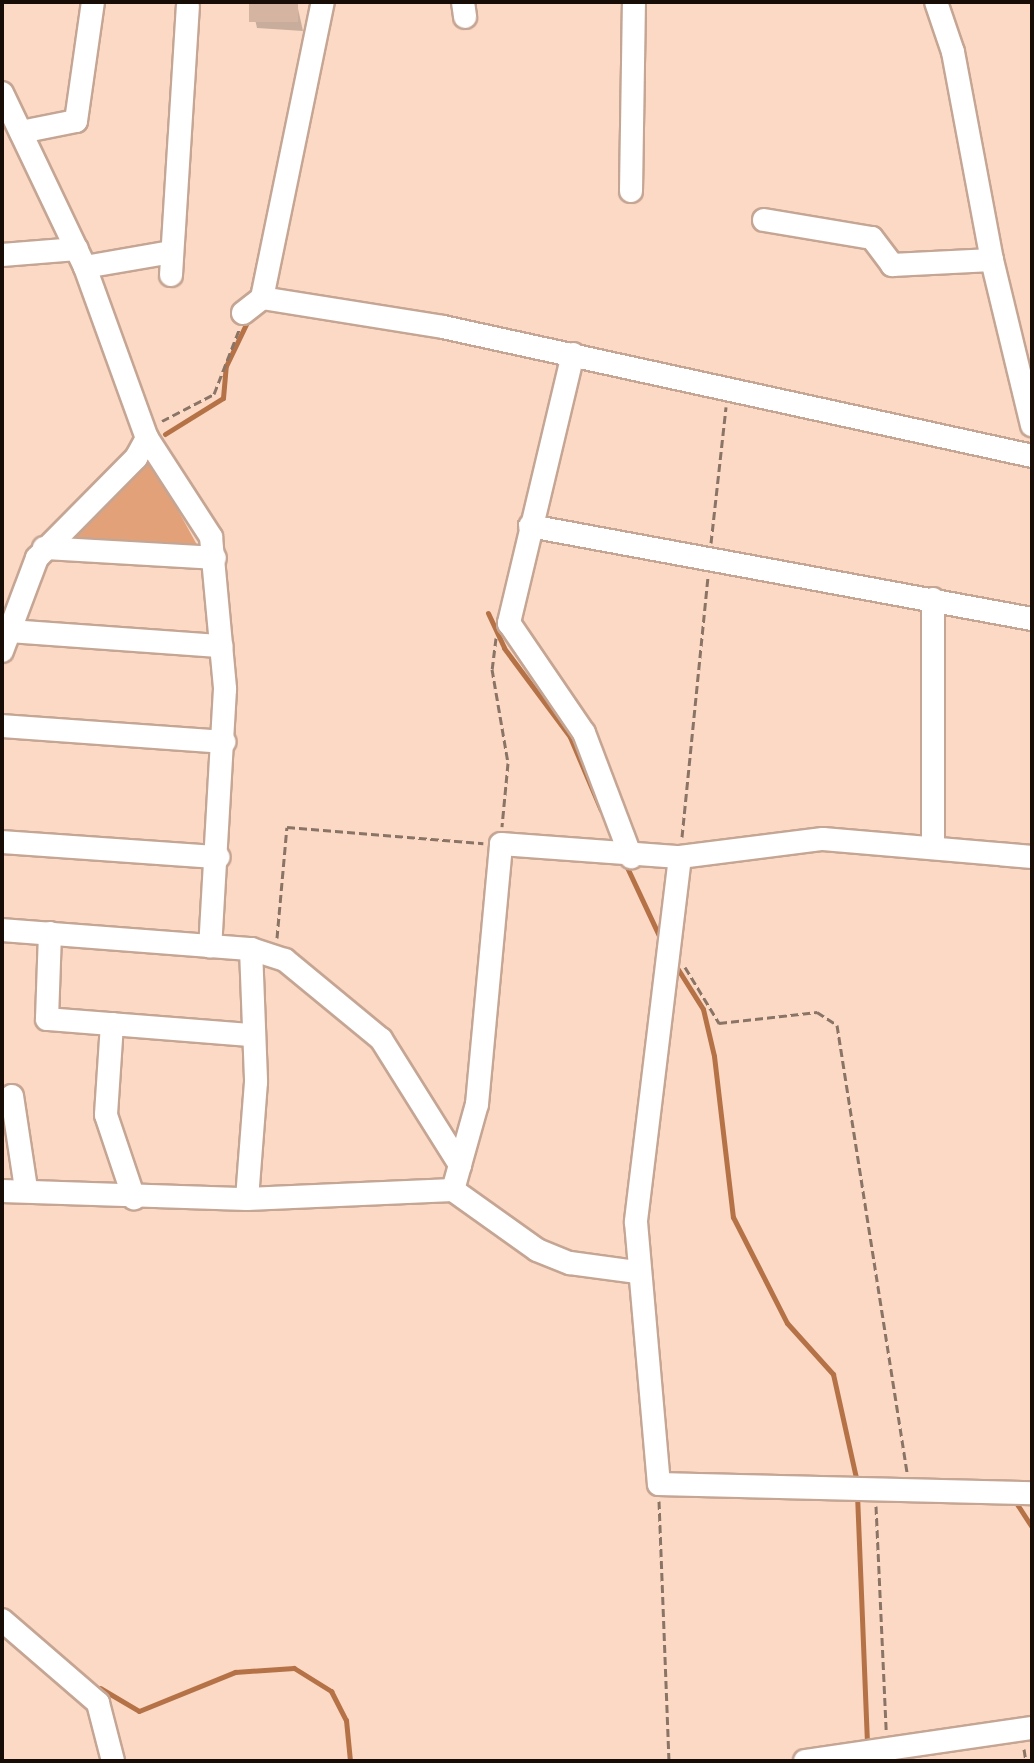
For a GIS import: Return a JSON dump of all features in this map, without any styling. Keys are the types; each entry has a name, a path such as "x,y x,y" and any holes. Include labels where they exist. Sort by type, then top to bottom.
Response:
{"street":[{"path":"21,132 76,121 93,2"},
{"path":"243,313 262,298 323,2"},
{"path":"631,191 634,2"},
{"path":"936,2 953,52 992,260 1032,425"},
{"path":"2,255 171,263 188,7"},
{"path":"2,93 81,258 147,433 211,537 221,646 224,742 210,947"},
{"path":"764,220 872,238 892,265 992,260"},
{"path":"262,298 573,354 1032,456"},
{"path":"573,354 509,623 584,733 631,857"},
{"path":"147,433 136,458 44,548 6,641 221,646"},
{"path":"530,526 710,556 1032,619"},
{"path":"44,548 215,558"},
{"path":"933,599 933,847"},
{"path":"2,726 224,742"},
{"path":"453,1190 477,1104 501,844 631,857 680,857 823,839 1032,857"},
{"path":"2,842 218,857"},
{"path":"680,857 674,953 639,1183 637,1272 659,1484 910,1493 1032,1493"},
{"path":"2,930 251,949 276,956 381,1039 460,1165"},
{"path":"50,933 47,1019 251,1035"},
{"path":"247,1199 256,1082 251,1035 251,949"},
{"path":"112,1024 106,1115 134,1198"},
{"path":"12,1096 26,1189"},
{"path":"2,1191 26,1189 134,1198 247,1199 453,1190 537,1250 570,1263 637,1272"},
{"path":"2,1620 98,1703 113,1761"},
{"path":"805,1761 1032,1728"}],"path":[{"path":"147,433 214,394 243,313"},
{"path":"680,857 728,387"},
{"path":"276,956 287,827 501,844 508,763 491,653 509,623"},
{"path":"674,953 719,1023 817,1012 837,1025 910,1493"},
{"path":"659,1484 669,1761"},
{"path":"875,1492 887,1750"}],"shaded area":[{"path":"151,461 202,554 67,540"}],"building":[{"path":"249,2 298,2 298,22 249,22"}],"waterway":[{"path":"252,291 266,225"},
{"path":"165,434 223,398 226,366 249,318"},
{"path":"488,613 504,648 570,737 601,810"},
{"path":"625,863 663,944"},
{"path":"674,963 703,1009 714,1056 733,1217 787,1323 833,1374 856,1478 863,1478"},
{"path":"857,1494 867,1744"},
{"path":"1015,1501 1032,1527"},
{"path":"100,1688 139,1711 235,1672 294,1668 331,1691 346,1720 350,1761"}]}
